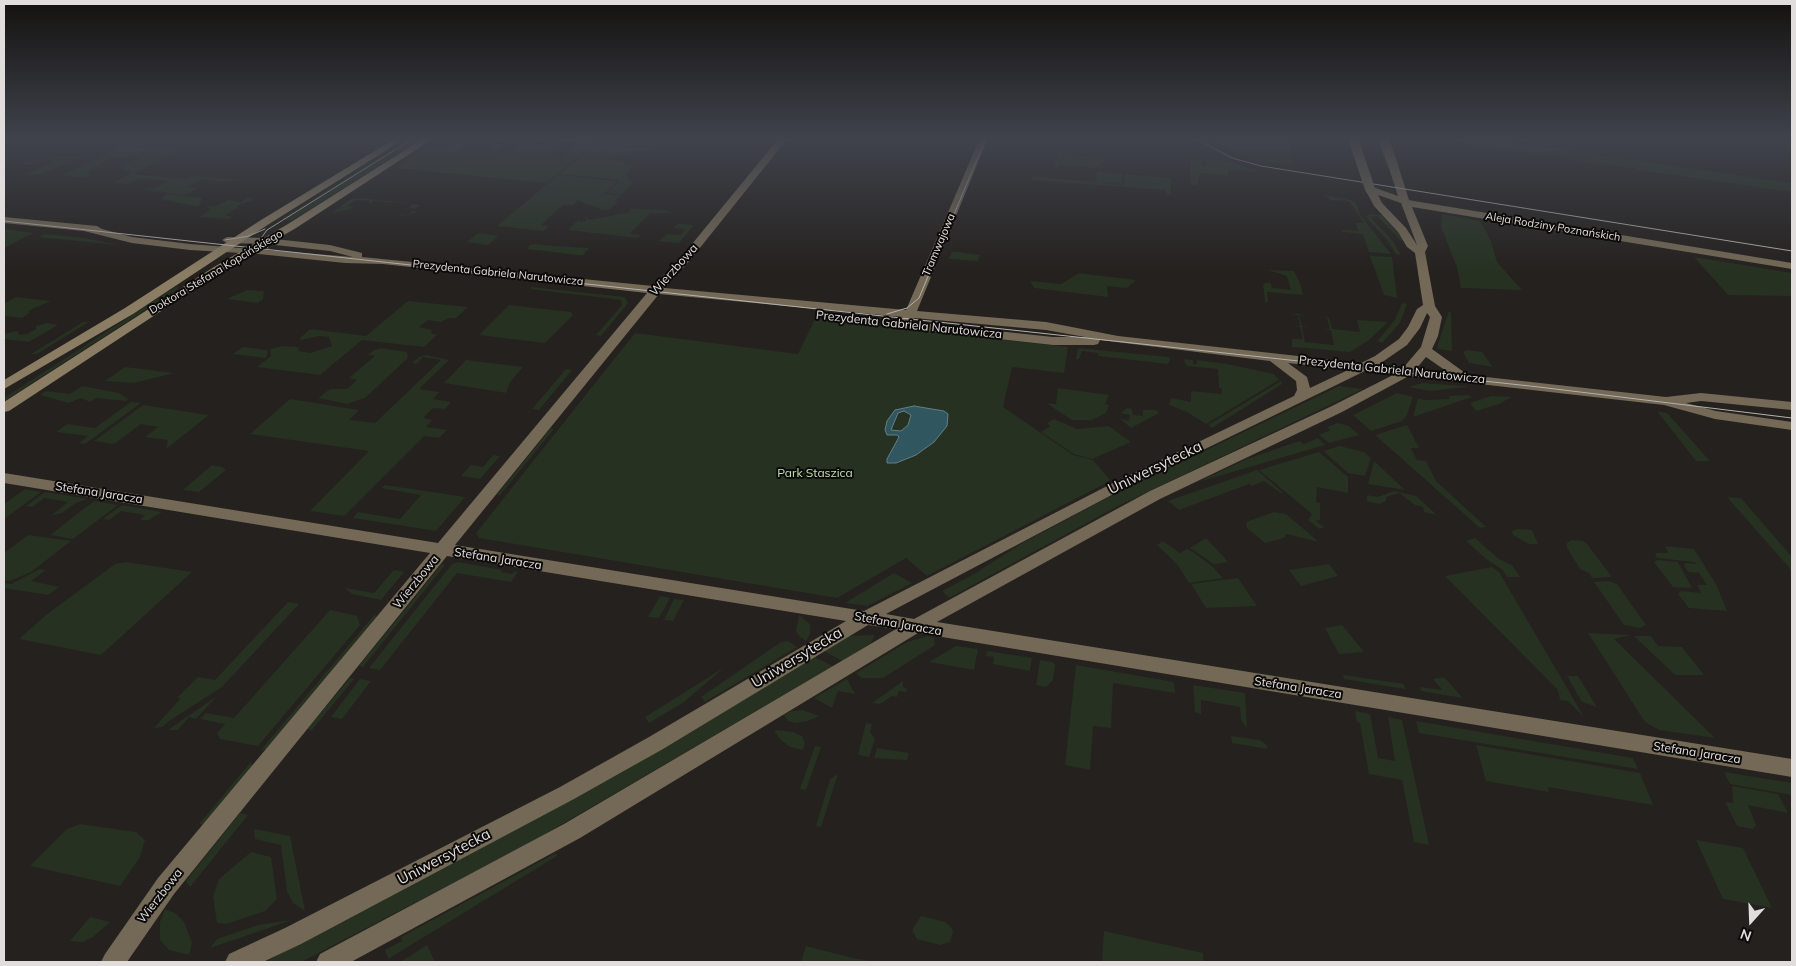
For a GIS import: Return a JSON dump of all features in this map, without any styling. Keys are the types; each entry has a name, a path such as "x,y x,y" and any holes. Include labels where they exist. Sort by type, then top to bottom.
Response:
{"main road":[{"name":"Doktora Stefana Kopcińskiego","path":"4,385 129,311 237,240 329,183"},
{"name":"Doktora Stefana Kopcińskiego","path":"4,408 248,251 358,183"}],"street":[{"name":"Wierzbowa","path":"112,962 166,886 656,290 687,257 747,183"},
{"name":"Tramwajowa","path":"907,320 965,183"},
{"path":"1368,183 1376,201 1402,230 1411,244 1420,252 1429,306 1436,317 1432,336 1426,350 1407,372"},
{"path":"1398,183 1423,246 1420,252"},
{"name":"Aleja Rodziny Poznańskich","path":"1370,189 1405,202 1431,204 1792,256"},
{"path":"1376,201 1390,198"},
{"name":"Aleja Rodziny Poznańskich","path":"1431,204 1792,266"},
{"name":"Prezydenta Gabriela Narutowicza","path":"4,220 88,229 266,241 337,249 384,261"},
{"name":"Prezydenta Gabriela Narutowicza","path":"88,229 132,240 224,250 345,260 384,261 702,295 740,306 907,320 1053,341 1118,340 1665,401 1715,415 1792,426"},
{"name":"Uniwersytecka","path":"237,962 293,936 567,792 656,743 865,618 1118,486 1385,356 1403,342 1414,328 1421,312 1429,306"},
{"path":"1426,350 1466,378"},
{"path":"1271,357 1302,380 1304,390 1299,398"},
{"name":"Uniwersytecka","path":"328,962 572,831 914,627 1155,494 1337,409 1407,372"},
{"name":"Prezydenta Gabriela Narutowicza","path":"1665,401 1702,397 1792,406"},
{"name":"Stefana Jaracza","path":"4,478 1792,768"}],"green space":[{"path":"164,183 194,183 187,187 198,188 186,195 140,189 155,188"},
{"path":"339,183 351,183 291,221 282,219"},
{"path":"548,183 615,183 604,194 620,196 611,209 603,210 576,200 577,202 573,205 563,205 541,225 549,226 544,231 497,226"},
{"path":"617,183 632,183 621,195 607,193"},
{"path":"1073,183 1104,183 1123,185 1123,183 1171,183 1171,195 1166,195 1166,190"},
{"path":"1730,183 1792,183 1792,192"},
{"path":"167,194 202,198 199,207 161,199"},
{"path":"1324,195 1351,200 1356,203 1361,216 1391,254 1369,252 1363,234 1342,232 1341,230 1358,231 1356,223 1364,223 1349,201 1331,200"},
{"path":"247,198 255,199 236,206 239,207 225,215 232,217 228,219 199,217 212,209 207,208 209,206 217,206 228,200 241,202"},
{"path":"361,198 421,205 415,209 409,208 412,204 374,201 369,204 369,201 356,200 347,206 353,207 348,210 331,213 351,199"},
{"path":"630,209 666,210 673,213 650,213 630,234 641,235 638,238 568,230 578,220 581,222 587,220 584,218 587,217 589,220 630,212"},
{"path":"412,211 419,212 407,215"},
{"path":"1371,214 1382,215 1397,232 1403,241 1377,216 1370,217 1392,240 1401,255 1396,254 1387,240 1366,217"},
{"path":"1442,214 1480,221 1491,241 1497,262 1522,290 1461,288 1457,267 1441,227"},
{"path":"678,224 694,225 679,243 658,241 667,234 681,235 685,229 673,228"},
{"path":"4,229 33,233 4,248"},
{"path":"478,233 498,236 488,245 467,242"},
{"path":"45,234 85,238 118,245 38,237"},
{"path":"530,245 589,248 583,255 527,249"},
{"path":"952,252 980,255 978,261 949,259"},
{"path":"1370,256 1392,257 1397,298 1384,295"},
{"path":"1694,257 1792,273 1792,296 1728,295"},
{"path":"1268,270 1294,271 1303,295 1267,292 1268,302 1265,302 1263,284 1265,283 1271,283 1272,288 1291,290 1287,276"},
{"path":"1079,273 1136,280 1127,288 1107,286 1108,297 1034,288 1030,281 1061,284"},
{"path":"177,286 178,289 4,401 4,398"},
{"path":"532,287 625,297 628,303 601,336 596,335 622,305 621,300 530,289"},
{"path":"247,290 264,291 263,299 258,303 227,299"},
{"path":"16,297 51,301 32,309 28,312 30,313 22,318 4,316 4,304"},
{"path":"408,301 468,307 456,318 449,318 441,322 428,320 419,327 432,330 431,333 437,335 424,347 362,340 320,375 257,367 271,356 270,349 283,346 298,347 299,351 310,353 332,346 329,337 319,336 301,340 300,338 310,329 366,336"},
{"path":"1402,303 1407,304 1400,323 1382,343 1377,341 1395,320"},
{"path":"509,305 571,312 573,315 545,343 479,335"},
{"path":"1449,311 1451,312 1452,351 1438,349 1437,347"},
{"path":"1288,314 1299,314 1308,316 1299,315 1302,326 1311,327 1302,327 1305,342 1334,345 1331,330 1321,329 1330,329 1327,318 1318,316 1338,319 1329,318 1332,329 1360,332 1357,320 1388,322 1369,340 1350,352 1292,347 1292,339 1303,339 1300,327 1291,326 1300,326 1298,315"},
{"name":"Park Staszica","path":"815,319 1068,347 1064,373 1012,367 1003,407 1073,455 1093,460 1110,480 927,576 906,558 837,598 479,538 476,533 635,333 798,354"},
{"path":"83,322 89,322 37,354 31,354"},
{"path":"47,323 58,325 29,342 4,339 4,334 17,331 20,335 27,334 36,329 36,326"},
{"path":"243,347 267,350 267,356 265,358 233,354"},
{"path":"381,348 407,352 408,358 365,398 347,404 318,398 330,389 347,389 357,380 349,378 375,356 368,355 374,350"},
{"path":"1078,348 1169,357 1170,360 1168,364 1098,356 1098,353 1082,351 1079,359 1076,359"},
{"path":"1467,350 1482,352 1493,367 1469,363 1463,352"},
{"path":"426,355 449,360 419,389 439,392 433,399 451,402 445,409 433,408 423,418 432,420 426,427 447,430 439,438 424,436 344,516 310,511 369,451 250,434 290,399 359,410 349,420 375,423 441,360 423,357 416,364 412,363 419,357"},
{"path":"1184,359 1193,360 1193,364 1197,364 1197,360 1274,374 1279,380 1206,424 1187,412 1169,405 1171,398 1191,402 1191,391 1222,394 1222,389 1219,388 1218,369 1186,366"},
{"path":"466,360 523,367 510,382 506,393 444,383"},
{"path":"125,367 174,373 134,383 105,381"},
{"path":"566,369 572,370 539,410 532,409"},
{"path":"1281,381 1282,384 1212,428 1208,425"},
{"path":"1422,383 1466,387 1430,391 1409,387"},
{"path":"82,386 119,393 128,399 126,401 96,398 90,402 81,398 69,403 40,395 46,391 70,394"},
{"path":"1339,386 1363,389 1118,506 949,598 942,591 976,573 1019,545 1105,499"},
{"path":"1058,388 1109,395 1105,404 1109,405 1106,413 1092,420 1072,420 1046,403 1056,404"},
{"path":"1397,393 1413,397 1407,415 1402,421 1371,431 1353,415"},
{"path":"1468,395 1472,397 1413,417 1418,398 1424,400 1450,399 1449,396"},
{"path":"1491,396 1512,397 1499,404 1476,411 1470,403"},
{"path":"131,402 141,403 85,444 79,443 88,436 56,432 67,424 95,428"},
{"path":"143,405 209,415 166,449 168,440 145,437 158,427 141,424 114,444 94,441"},
{"path":"1127,408 1132,409 1133,415 1143,416 1143,410 1156,410 1159,413 1131,428 1119,418 1129,421 1130,415 1121,413"},
{"path":"1657,411 1667,413 1710,461 1696,461"},
{"path":"1054,419 1077,429 1109,426 1131,442 1092,459 1074,454 1041,432 1050,426 1047,423"},
{"path":"1338,423 1349,426 1359,435 1329,443 1319,435 1330,430 1327,427"},
{"path":"1407,425 1419,448 1411,448 1417,460 1426,461 1436,481 1486,527 1480,528 1375,435"},
{"path":"551,428 554,429 500,495 497,495"},
{"path":"1318,438 1325,445 1198,482 1247,459 1299,441 1304,444"},
{"path":"1340,446 1364,452 1371,458 1365,476 1348,473 1323,451"},
{"path":"1319,452 1348,477 1348,493 1317,487 1316,502 1320,503 1320,520 1316,521 1324,527 1319,529 1308,520 1312,514 1259,470"},
{"path":"493,455 500,456 480,479 461,476 471,465 483,467"},
{"path":"1374,461 1405,490 1368,484"},
{"path":"212,465 226,470 199,492 183,490"},
{"path":"1257,470 1282,494 1264,481 1252,486 1249,484 1179,510 1168,501"},
{"path":"385,485 465,497 436,531 353,518 358,512 400,519 421,495 381,488"},
{"path":"25,489 41,492 4,519 4,504"},
{"path":"1394,491 1416,496 1437,515 1424,512 1423,507 1415,505 1399,493 1386,497 1386,501 1379,504 1367,501 1367,495 1378,497"},
{"path":"45,492 88,499 76,503 62,513 53,515 68,502 44,498 32,507 26,506"},
{"path":"1727,497 1741,498 1792,557 1792,571"},
{"path":"94,501 118,505 73,539 50,535"},
{"path":"122,505 162,512 149,520 140,520 145,515 121,511 109,520 103,519"},
{"path":"1274,512 1286,514 1319,542 1287,534 1284,538 1265,543 1247,528 1246,522"},
{"path":"1517,529 1532,530 1538,544 1529,544 1513,535 1512,531"},
{"path":"28,535 71,541 31,572 10,581 4,580 4,553"},
{"path":"1206,538 1228,562 1214,564 1190,548"},
{"path":"1475,538 1499,559 1512,565 1520,577 1507,577 1503,570 1486,559 1466,541"},
{"path":"1571,540 1583,541 1587,544 1612,577 1592,578 1589,573 1580,569 1567,548 1567,543"},
{"path":"1163,541 1180,553 1187,549 1193,552 1213,567 1223,578 1189,583 1177,564 1157,545"},
{"path":"1665,546 1694,549 1717,586 1727,611 1689,608 1678,594 1681,591 1701,593 1697,585 1707,585 1699,573 1688,572 1684,565 1686,563 1696,564 1695,562 1657,558 1655,553 1668,553"},
{"path":"1657,560 1678,562 1692,588 1673,587 1654,562"},
{"path":"126,562 192,572 101,655 19,639 46,615 115,564"},
{"path":"458,562 502,570 501,572 512,574 514,571 518,572 511,582 457,573 380,670 369,668 452,564"},
{"path":"442,564 445,565 363,667 359,666"},
{"path":"1329,564 1338,576 1301,586 1289,570"},
{"path":"1492,567 1499,572 1584,717 1568,701 1560,700 1558,690 1445,576"},
{"path":"40,569 46,570 31,581 59,587 48,595 4,588 4,583 11,584"},
{"path":"394,570 404,572 381,600 352,594 345,588 374,593"},
{"path":"894,573 912,583 867,606 845,603"},
{"path":"1238,578 1257,606 1206,608 1191,584"},
{"path":"1609,581 1617,584 1646,625 1640,628 1624,625 1594,582"},
{"path":"660,596 670,598 659,618 648,617"},
{"path":"674,599 684,600 673,621 664,620"},
{"path":"288,602 299,604 222,687 162,727 154,728 180,699 177,698 198,677 215,680"},
{"path":"330,610 357,616 360,625 258,746 220,739 217,733 225,724 200,719 206,713 234,718"},
{"path":"375,614 376,617 266,749 260,751"},
{"path":"799,615 810,624 810,634 806,641 796,631"},
{"path":"1342,625 1364,652 1339,654 1325,628"},
{"path":"1588,633 1631,635 1614,639 1715,738 1659,730 1645,722"},
{"path":"875,635 871,643 842,661 824,651 847,636"},
{"path":"928,636 934,638 935,645 883,678 861,678 856,673 907,642"},
{"path":"1634,636 1651,636 1658,646 1682,647 1704,675 1675,675"},
{"path":"788,641 797,647 705,702 701,697 781,642"},
{"path":"956,646 978,649 974,670 929,662"},
{"path":"987,651 1032,658 1030,671 993,664 994,657 986,656"},
{"path":"815,657 833,666 528,844 301,962 265,962 619,774"},
{"path":"1040,660 1053,662 1055,665 1053,680 1046,687 1036,685"},
{"path":"1076,665 1174,682 1175,693 1113,683 1111,728 1093,726 1090,770 1065,765"},
{"path":"725,667 684,702 649,723 645,717"},
{"path":"1343,675 1404,684 1405,689 1344,679"},
{"path":"1567,676 1578,676 1597,707 1582,702"},
{"path":"1444,677 1463,698 1421,691 1420,687 1442,690 1433,679"},
{"path":"350,678 354,679 312,730 307,729"},
{"path":"360,679 371,681 342,719 331,717"},
{"path":"847,679 855,694 838,691 832,708 814,698"},
{"path":"903,681 903,687 907,689 906,692 899,691 897,697 892,696 880,704 872,703"},
{"path":"1193,685 1245,693 1247,728 1241,720 1240,707 1201,700 1201,714 1195,712"},
{"path":"217,696 196,719 189,717 178,730 168,730"},
{"path":"803,710 819,716 808,721 796,723 788,721 784,715 791,711"},
{"path":"1355,711 1370,714 1378,758 1395,761 1388,717 1402,720 1429,845 1414,842 1402,780 1369,774 1360,723 1357,722"},
{"path":"1416,721 1633,758 1638,769 1419,733"},
{"path":"866,723 872,724 870,732 875,739 869,757 858,755"},
{"path":"774,731 793,732 802,736 805,743 803,750 790,747"},
{"path":"1231,736 1259,740 1266,744 1268,749 1232,743"},
{"path":"1476,745 1640,773 1653,805 1548,787 1549,792 1486,781"},
{"path":"815,746 821,747 806,790 800,789"},
{"path":"877,748 909,753 907,760 874,758"},
{"path":"251,762 252,766 204,825 199,824"},
{"path":"1724,772 1792,783 1792,795 1730,784"},
{"path":"838,774 821,827 816,826 830,779"},
{"path":"1732,786 1778,794 1788,813 1748,805 1756,825 1753,829 1737,826 1725,802 1733,803"},
{"path":"240,813 248,815 190,887 186,881"},
{"path":"80,824 136,832 145,840 140,857 120,886 30,866 67,829"},
{"path":"254,829 290,836 305,911 293,903 287,891 281,845 255,839"},
{"path":"1696,840 1743,848 1772,908 1723,899"},
{"path":"251,852 271,857 277,899 265,911 226,924 217,923 213,897 219,879"},
{"path":"556,853 557,856 388,959 385,950 402,941 401,937"},
{"path":"165,909 175,913 184,922 192,943 189,955 169,950 160,940 160,922"},
{"path":"921,916 945,922 951,927 953,932 950,942 940,945 917,939 912,930"},
{"path":"90,917 110,922 93,937 83,942 70,941"},
{"path":"292,920 210,948 217,939 258,925"},
{"path":"1104,931 1203,953 1203,962 1102,962"},
{"path":"427,945 435,962 400,962"},
{"path":"806,946 853,958 876,962 801,962"}],"water":[{"path":"914,406 944,411 948,414 947,426 934,442 916,455 896,463 887,463 887,459 899,437 897,435 887,435 885,430 887,421 895,410","holes":["904,411 911,415 908,425 901,431 891,430 898,413"]}],"tram line":[{"path":"268,248 259,241 267,230 342,183"},
{"path":"887,314 907,308 919,298 967,183"},
{"path":"1368,183 1792,251"},
{"path":"4,221 1539,387 1792,418"},
{"path":"225,240 249,236 265,229"}]}
